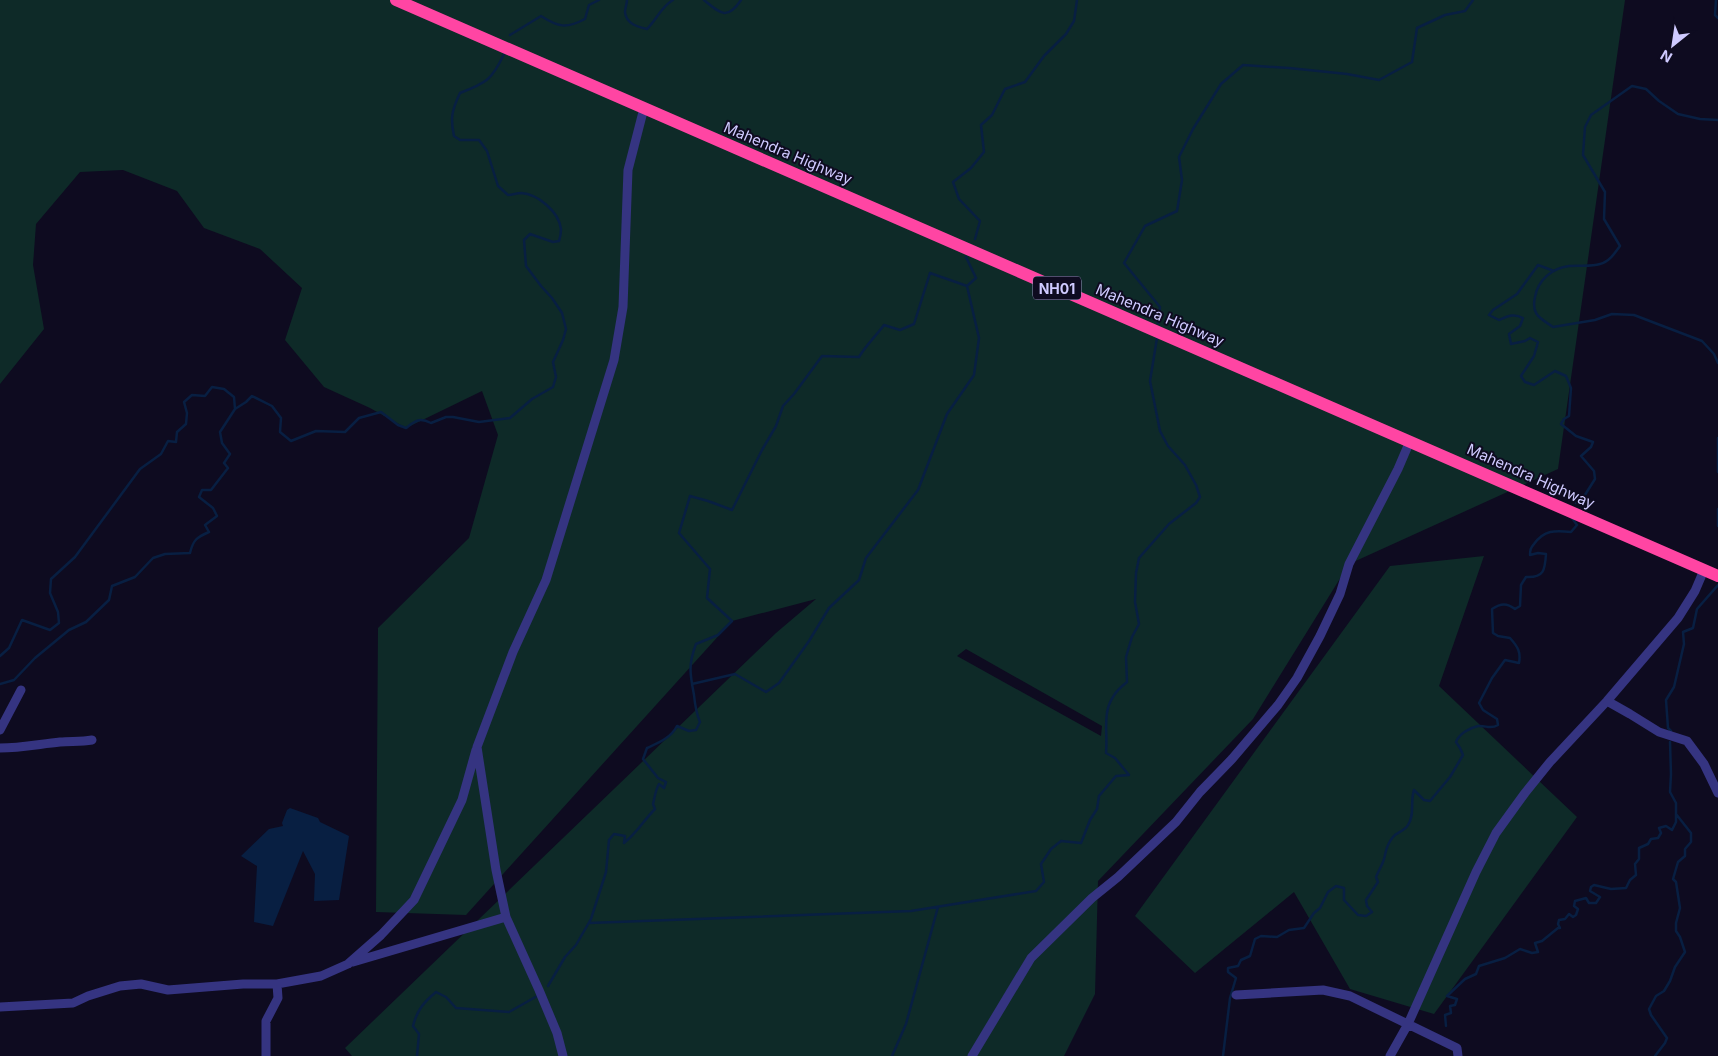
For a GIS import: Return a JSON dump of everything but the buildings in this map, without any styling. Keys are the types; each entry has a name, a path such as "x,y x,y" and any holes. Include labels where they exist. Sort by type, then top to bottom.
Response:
{"highway":[{"name":"Mahendra Highway","path":"396,0 1718,576"}],"street":[{"path":"348,964 381,936 414,900 462,800 477,747 513,652 546,580 614,360 623,307 628,170 644,108"},
{"path":"972,1056 1031,958 1092,898 1118,878 1176,822 1200,792 1232,759 1278,705 1297,678 1320,636 1340,594 1349,564 1398,469 1410,441"},
{"path":"1390,1056 1408,1024 1472,880 1496,833 1525,792 1607,702 1678,618 1695,591 1704,570"},
{"path":"0,730 21,690"},
{"path":"1607,702 1663,733 1687,740 1704,764 1718,793"},
{"path":"0,748 92,740"},
{"path":"477,747 496,870 506,917 557,1033 563,1056"},
{"path":"0,1007 73,1003 120,986 141,984 168,990 243,984 277,984 322,976 348,964 506,917"},
{"path":"266,1056 266,1021 278,998 277,984"},
{"path":"1236,995 1323,990 1350,996 1456,1048 1458,1056"}],"green space":[{"path":"0,0 1625,0 1558,469 1349,564 1253,719 1098,881 1095,994 1064,1056 352,1056 345,1048 776,633 816,599 732,621 466,915 376,912 378,628 469,538 498,435 482,391 406,428 370,408 324,387 285,340 302,288 260,249 204,228 177,191 123,170 80,172 36,224 33,265 44,329 0,384","holes":["966,649 1102,726 1101,736 957,656"]},
{"path":"1484,556 1439,686 1577,817 1434,1014 1350,989 1294,892 1195,973 1135,916 1390,566"}],"water":[{"path":"290,808 318,818 320,822 349,836 339,900 314,901 315,874 303,851 273,926 254,922 257,866 241,856 269,829 283,826 282,823 287,810"}],"waterway":[{"path":"510,35 541,16 552,23 562,25 578,22 585,19 589,5 599,0"},
{"path":"627,0 625,12 630,22 647,29 665,6 673,0"},
{"path":"704,0 723,13 732,11 741,0"},
{"path":"975,239 980,221 959,199 953,182 971,168 984,152 981,125 992,115 1005,89 1025,82 1044,56 1066,34 1074,21 1077,0"},
{"path":"1158,323 1160,307 1124,263 1145,226 1177,211 1182,180 1179,157 1193,129 1221,84 1243,65 1347,74 1379,80 1412,62 1417,28 1445,15 1465,11 1473,0"},
{"path":"1716,0 1715,15 1718,18"},
{"path":"0,656 9,648 22,620 50,630 59,623 58,612 50,593 51,579 75,557 140,469 161,454 168,441 176,442 177,432 186,424 187,413 184,402 192,395 205,396 212,387 224,389 234,397 235,409 252,396 272,406 281,418 280,432 291,441 316,431 345,432 359,418 381,412 398,425 406,428 417,421 423,420 431,423 446,417 479,422 510,418 532,399 553,387 556,377 553,362 566,329 562,313 526,266 524,240 530,234 553,242 559,241 561,229 559,223 552,210 541,200 528,194 508,195 498,186 487,151 479,140 460,140 454,136 453,130 452,114 460,93 487,80 496,70 504,54"},
{"path":"1718,120 1700,119 1678,114 1646,89 1632,86 1591,115 1585,127 1583,155 1605,192 1604,219 1620,246 1612,257 1603,263 1563,267 1552,272 1539,285 1534,303 1534,308 1538,315 1553,327 1595,320 1612,314 1634,315 1702,341 1714,354 1718,363"},
{"path":"548,986 591,919 606,872 609,840 614,834 625,836 624,843 629,839 655,809 653,804 659,784 664,788 666,782 658,778 643,759 647,748 668,737 677,726 689,731 696,730 700,722 691,675 691,664 696,644 718,635 732,621 707,598 710,569 679,533 690,496 732,510 776,426 783,406 822,356 859,357 884,325 900,330 914,324 930,273 967,286 976,278 966,257"},
{"path":"1554,271 1538,265 1517,294 1493,310 1489,315 1499,320 1514,315 1523,318 1520,326 1509,334 1511,344 1530,338 1538,342 1534,356 1521,376 1525,382 1534,385 1555,371 1566,376 1571,388 1569,416 1561,424 1576,436 1593,442 1591,447 1581,456 1594,471 1595,479 1583,498 1576,503"},
{"path":"692,684 735,674 766,692 779,683 809,641 829,608 859,580 866,558 918,490 947,414 974,375 979,338 967,286"},
{"path":"589,923 911,911 1036,891 1044,882 1041,864 1051,849 1061,841 1081,843 1090,820 1097,809 1099,796 1116,776 1129,775 1115,758 1106,753 1106,724 1110,703 1116,693 1127,682 1126,657 1132,637 1139,624 1135,602 1136,573 1139,558 1169,524 1196,503 1200,497 1185,465 1168,446 1160,431 1150,381 1157,338"},
{"path":"0,684 14,680 35,658 69,630 86,622 109,600 112,586 135,577 153,558 165,554 190,553 196,540 209,532 205,525 217,516 213,508 199,497 202,490 211,490 228,468 224,463 230,454 222,443 220,432 235,409"},
{"path":"1718,438 1718,472"},
{"path":"1718,509 1718,526"},
{"path":"1223,1056 1230,998 1236,978 1228,972 1228,968 1238,966 1241,960 1250,956 1255,939 1261,936 1277,937 1289,930 1304,928 1314,913 1320,908 1328,892 1336,886 1344,888 1344,900 1358,915 1366,916 1372,912 1367,906 1366,900 1378,882 1376,877 1388,844 1395,835 1407,827 1410,821 1414,790 1424,800 1430,801 1450,777 1463,755 1456,742 1459,736 1475,727 1493,727 1498,725 1497,719 1483,710 1479,703 1492,678 1505,660 1519,663 1520,656 1517,647 1510,638 1493,633 1492,609 1501,605 1507,605 1515,609 1520,606 1521,585 1526,577 1540,574 1545,564 1546,554 1530,555 1531,548 1538,539 1550,532 1571,532 1577,525 1572,518"},
{"path":"1671,731 1668,728 1666,700 1674,687 1684,644 1683,632 1693,628 1697,609 1718,585"},
{"path":"1446,1026 1445,1015 1451,1013 1450,1006 1455,1005 1457,999 1447,996 1465,979 1476,974 1479,966 1505,958 1520,949 1532,953 1538,952 1535,943 1542,941 1560,928 1559,920 1565,919 1569,914 1573,917 1576,915 1578,909 1574,906 1575,901 1586,898 1589,903 1596,903 1600,897 1590,891 1594,885 1611,889 1626,888 1630,880 1636,875 1635,864 1639,859 1639,848 1648,844 1651,839 1658,838 1661,833 1659,828 1666,826 1672,830 1676,822 1676,803 1670,792 1670,742"},
{"path":"1655,1056 1667,1038 1649,1009 1656,996 1664,991 1675,967 1685,952 1676,931 1680,908 1676,882 1673,879 1678,862 1685,856 1685,849 1691,842 1691,833 1676,814"},
{"path":"892,1056 906,1024 938,907"},
{"path":"417,1056 419,1034 413,1026 422,1007 436,992 446,997 456,1008 509,1012 539,995"}]}
